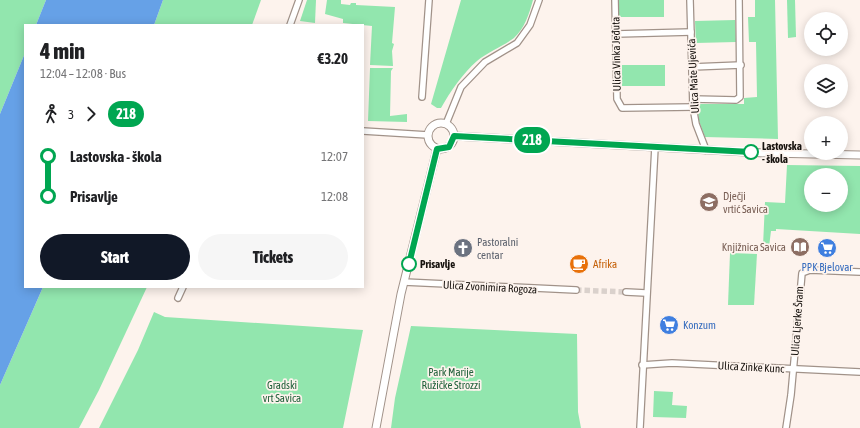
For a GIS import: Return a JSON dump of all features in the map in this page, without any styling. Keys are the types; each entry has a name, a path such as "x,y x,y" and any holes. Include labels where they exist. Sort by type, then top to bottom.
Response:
{"street":[{"path":"290,24 299,0"},
{"path":"422,97 429,0"},
{"path":"446,124 461,87 485,62 517,43 533,18 539,0"},
{"name":"Ulica Vinka Jeđuta","path":"616,0 617,99 622,108 693,107"},
{"name":"Ulica Mate Ujevića","path":"690,0 692,99 696,124 706,150"},
{"path":"692,99 738,99 741,95 739,0"},
{"path":"616,34 690,32"},
{"path":"692,66 741,65"},
{"path":"434,124 446,124 452,129 454,136 449,147 437,149 430,144 428,135 434,124"},
{"path":"364,131 428,135"},
{"path":"454,136 706,150 860,155"},
{"path":"640,428 642,365 655,147"},
{"path":"376,428 404,282 437,149"},
{"name":"Ulica Ljerke Šram","path":"786,428 794,369 802,273 810,270 860,272"},
{"name":"Ulica Zvonimira Rogoza","path":"404,282 576,290"},
{"path":"178,298 183,288"},
{"path":"626,292 646,293"},
{"name":"Ulica Zinke Kunc","path":"642,365 672,363 860,372"}],"green space":[{"path":"0,0 46,0 36,24 24,24 24,55 0,114"},
{"path":"163,0 261,0 252,24 154,24"},
{"path":"307,0 316,0 315,23 300,21"},
{"path":"327,0 341,0 341,4 350,5 351,3 356,3 356,5 395,7 392,43 394,44 392,51 393,66 370,65 372,26 343,23 343,19 325,14"},
{"path":"461,0 533,0 526,20 518,34 477,61 457,83 441,108 437,108 431,104"},
{"path":"619,0 664,0 664,17 619,17"},
{"path":"755,0 775,0 778,139 705,137 699,121 697,104 744,104 744,98 757,97 756,42 749,42 748,17 755,17"},
{"path":"787,0 795,0 796,37 788,38"},
{"path":"735,20 736,42 696,43 695,21"},
{"path":"622,65 665,65 665,86 622,86"},
{"path":"370,68 393,68 391,71 390,116 407,114 407,122 368,121"},
{"path":"787,165 860,166 860,234 776,229 776,231 771,231 769,247 763,246 765,202 785,203"},
{"path":"730,253 757,254 754,305 728,305"},
{"path":"43,288 147,288 99,390 79,428 0,428 0,385"},
{"name":"Gradski vrt Savica","path":"154,312 165,317 363,330 343,428 99,428 138,350"},
{"name":"Park Marije Ružičke Strozzi","path":"411,326 577,334 578,412 581,428 391,428 395,398"},
{"path":"654,391 673,392 672,405 687,406 686,418 653,417"}],"water":[{"path":"46,0 163,0 154,24 36,24"},
{"path":"24,55 24,288 43,288 0,385 0,114"}],"tunnel":[{"path":"576,290 626,292"}],"bus line":[{"name":"218","path":"409,264 437,149 449,147 452,144 454,136 751,152"}],"place":[{"name":"Lastovska - škola","path":"751,152"},
{"name":"Dječji vrtić Savica","path":"709,202"},
{"name":"Knjižnica Savica","path":"800,247"},
{"name":"Pastoralni centar","path":"463,248"},
{"name":"PPK Bjelovar","path":"827,248"},
{"name":"Prisavlje","path":"409,264"},
{"name":"Afrika","path":"579,264"},
{"name":"Konzum","path":"669,325"}]}
